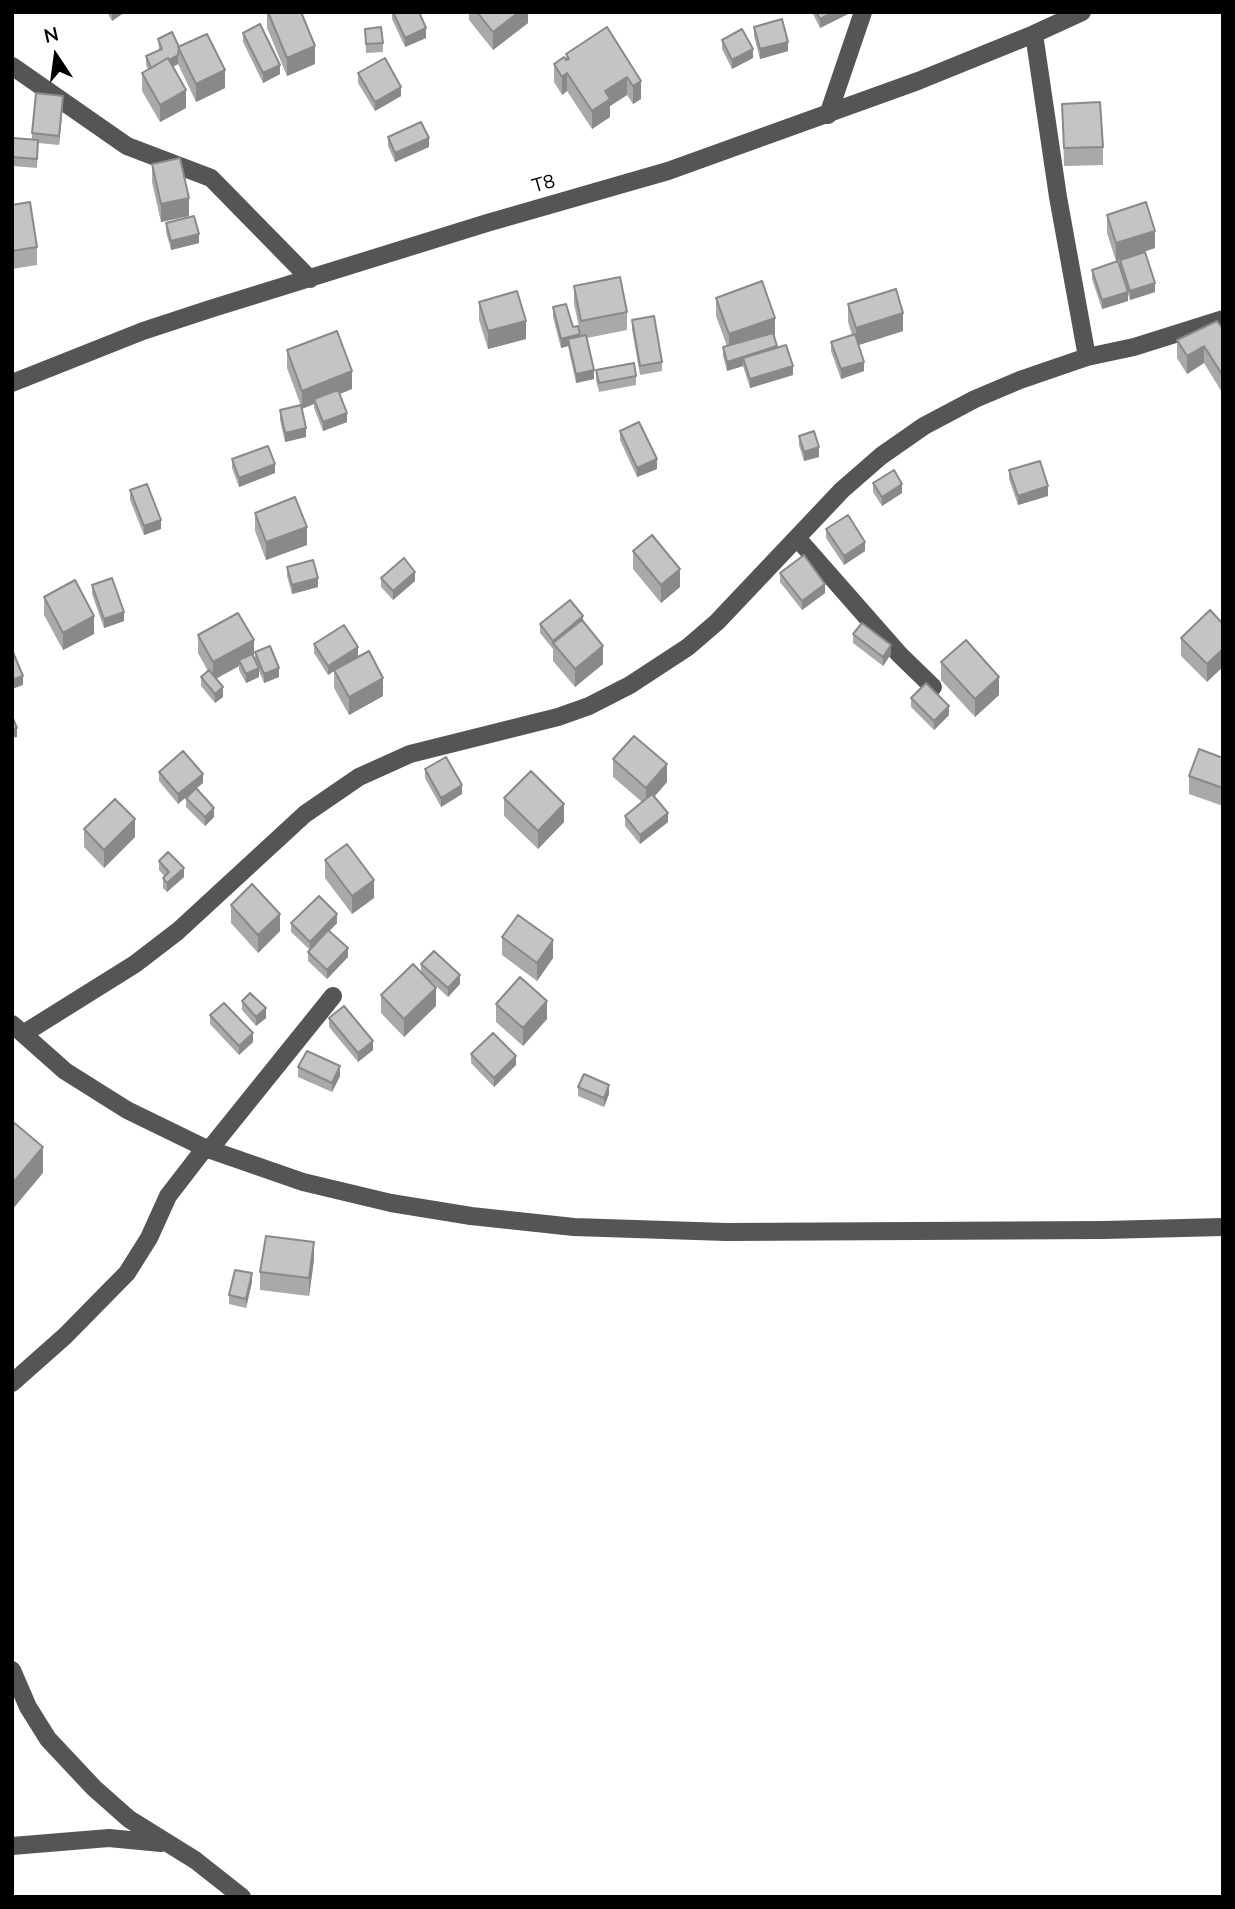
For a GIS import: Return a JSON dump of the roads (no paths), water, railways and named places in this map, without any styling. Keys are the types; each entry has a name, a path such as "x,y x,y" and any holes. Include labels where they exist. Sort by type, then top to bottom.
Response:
{"street":[{"path":"828,115 863,12"},
{"name":"T8","path":"12,383 143,331 487,223 668,171 828,115 1034,34 1082,12"},
{"path":"1034,34 1058,197 1087,357"},
{"path":"12,66 127,146 211,178 310,279"},
{"path":"1223,318 1133,347 1087,357 975,399 924,426 881,456 842,490 799,539 717,622 688,647 630,685 589,706 558,718 410,754 359,777 305,814 178,931 146,956 94,991 18,1029 65,1071 127,1110 207,1149 303,1182 391,1203 471,1216 574,1227 809,1233 1223,1227"},
{"path":"799,539 900,655 933,687"},
{"path":"12,1383 65,1336 127,1273 149,1238 168,1196 333,996"},
{"path":"12,1670 20,1705 108,1802 129,1819 229,1885 242,1897"},
{"path":"12,1846 108,1838 171,1845"}]}
